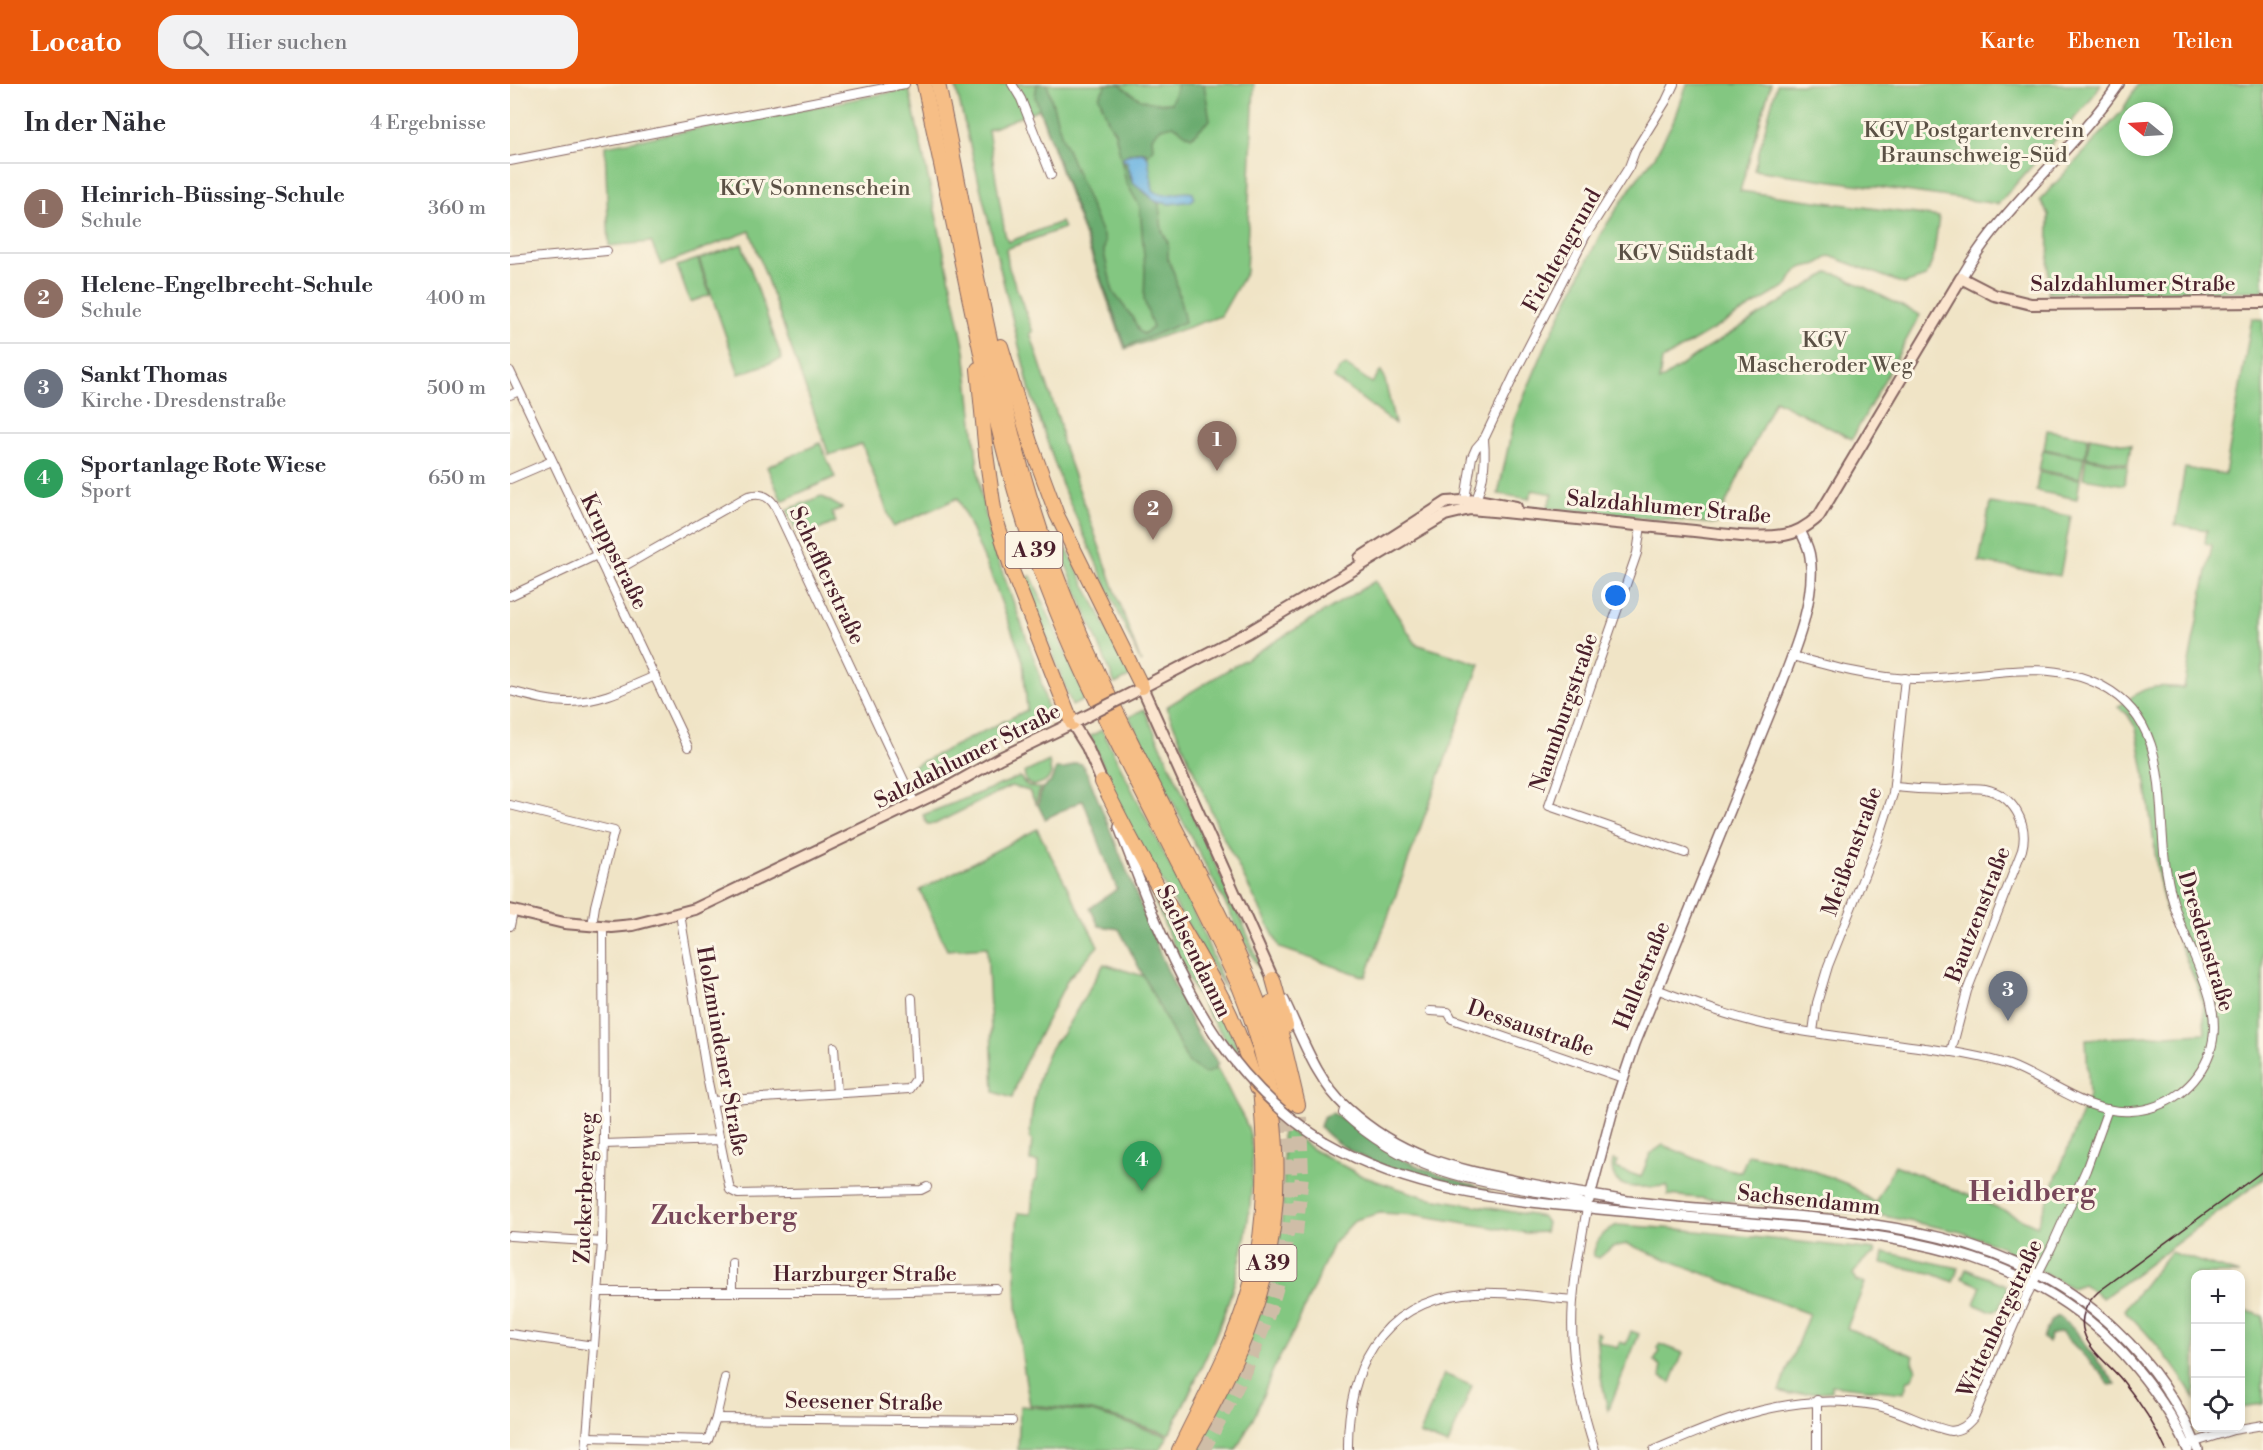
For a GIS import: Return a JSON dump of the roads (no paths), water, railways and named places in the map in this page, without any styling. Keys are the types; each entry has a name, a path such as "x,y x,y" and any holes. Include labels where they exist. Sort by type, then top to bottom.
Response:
{"highway":[{"name":"A 39","path":"924,84 975,325 1020,510 1050,596 1092,691 1214,933 1246,1004 1264,1060 1275,1121 1277,1182 1272,1241 1245,1337 1225,1383 1188,1450"},
{"name":"A 39","path":"938,84 1014,439 1032,505 1057,577 1101,679 1221,919 1240,941 1269,1001 1281,1033 1295,1109 1291,1047 1273,979"},
{"path":"982,297 996,330 1019,410 1050,496 1138,689"},
{"path":"975,325 986,454 995,516 1017,583 1076,721"},
{"path":"1102,782 1149,872 1226,1003 1251,1066 1262,1116"},
{"path":"1179,1450 1237,1325 1255,1266 1263,1216 1266,1176 1259,1079 1253,1052 1214,933"},
{"path":"1173,1450 1205,1397"}],"main road":[{"name":"Salzdahlumer Straße","path":"512,910 564,923 598,926 633,925 695,909 915,804 1248,633 1445,515 1471,503 1539,514 1732,535 1786,535 1800,530 1819,516 1961,278 1994,295 2031,304 2263,302"},
{"name":"Sachsendamm","path":"1138,689 1273,979"},
{"name":"Sachsendamm","path":"1076,721 1102,782"}],"street":[{"path":"510,161 905,84"},
{"path":"1012,84 1021,99 1051,175"},
{"name":"Fichtengrund","path":"1485,437 1586,235 1629,167 1635,151 1674,84"},
{"path":"1961,278 2007,212 2102,109 2118,84"},
{"path":"510,260 607,251"},
{"name":"Kruppstraße","path":"510,371 688,747"},
{"path":"510,396 519,391"},
{"path":"1484,439 1484,459 1471,503 1472,457 1484,439"},
{"path":"510,479 552,461"},
{"name":"Schefflerstraße","path":"607,576 748,496 756,494 767,497 774,503 781,517 915,804"},
{"name":"Naumburgstraße","path":"1641,525 1637,553 1549,806 1685,853"},
{"name":"Hallestraße","path":"1595,1450 1576,1376 1572,1344 1573,1300 1587,1208 1623,1078 1656,989 1792,656 1809,598 1811,575 1809,551 1800,530"},
{"path":"510,596 597,555"},
{"name":"Dresdenstraße","path":"1656,989 1736,1017 1813,1032 1951,1052 2009,1066 2087,1103 2129,1112 2167,1102 2178,1096 2188,1087 2204,1064 2214,1035 2211,1001 2171,896 2166,866 2159,779 2148,737 2135,714 2120,698 2096,683 2061,672 2036,670 1958,677 1905,678 1852,672 1792,656"},
{"path":"510,691 547,700 587,701 608,696 655,676"},
{"name":"Meißenstraße","path":"1813,1032 1828,966 1877,843 1895,787 1905,678"},
{"name":"Sachsendamm","path":"1102,782 1139,882 1186,988 1238,1066 1266,1097 1325,1142 1370,1165 1430,1185 1487,1197 1881,1236 1928,1245 2035,1279"},
{"name":"Bautzenstraße","path":"1895,787 1925,790 1983,789 1993,792 2009,802 2019,816 2025,834 2022,850 1967,991 1951,1052"},
{"path":"510,805 614,831 595,906 598,926"},
{"path":"510,926 512,910"},
{"name":"Holzmindener Straße","path":"680,914 728,1187 732,1192 738,1194 921,1190 927,1186"},
{"name":"Zuckerbergweg","path":"586,1450 602,1242 604,1144 598,926"},
{"name":"Sachsendamm","path":"1273,979 1315,1065 1345,1106 1388,1140 1430,1160 1464,1170 1591,1195 1900,1228 1987,1251 2035,1279 2109,1338 2152,1388 2192,1447"},
{"path":"712,1101 905,1090 912,1087 916,1079 912,998"},
{"name":"Dessaustraße","path":"1430,1011 1448,1012 1452,1018 1623,1078"},
{"path":"834,1047 837,1093"},
{"name":"Sachsendamm","path":"1345,1106 1343,1113 1353,1123 1384,1146 1411,1161 1463,1178 1568,1197 1582,1203 1587,1208"},
{"name":"Wittenbergstraße","path":"1817,1400 1876,1406 1952,1431 1960,1430 1974,1418 2086,1170 2108,1109"},
{"path":"604,1144 721,1140"},
{"path":"511,1237 602,1242"},
{"path":"732,1263 732,1291"},
{"name":"Harzburger Straße","path":"598,1292 885,1292 997,1289"},
{"path":"1348,1450 1348,1425 1352,1403 1364,1364 1379,1338 1399,1316 1438,1299 1464,1294 1573,1300"},
{"path":"510,1335 594,1346"},
{"path":"587,1437 708,1440 716,1418 725,1378"},
{"path":"1654,1450 1750,1413 1786,1404 1817,1400 1817,1450"},
{"name":"Seesener Straße","path":"716,1418 1012,1421"},
{"path":"2192,1447 2233,1430 2263,1425"}],"water":[{"path":"1140,152 1148,158 1153,190 1162,195 1188,192 1193,193 1194,198 1191,201 1170,204 1157,202 1133,182 1127,161 1123,158"}],"tunnel":[{"path":"1203,1450 1254,1350 1265,1324 1281,1270 1288,1226 1290,1191 1286,1106"},
{"path":"1296,1234 1302,1175 1300,1117"}],"tram line":[{"path":"2166,1450 2152,1422 2134,1396 2087,1340 2082,1322 2085,1311 2098,1292 2263,1171"}],"place":[{"name":"Heinrich-Büssing-Schule","path":"1217,471"},
{"name":"Helene-Engelbrecht-Schule","path":"1153,540"},
{"name":"Sankt Thomas","path":"2008,1021"},
{"name":"Sportanlage Rote Wiese","path":"1142,1191"}],"district":[{"name":"Heidberg","path":"2032,1191"},
{"name":"Zuckerberg","path":"724,1215"}],"park label":[{"name":"KGV Postgartenverein Braunschweig-Süd","path":"1974,142"},
{"name":"KGV Sonnenschein","path":"815,187"},
{"name":"KGV Südstadt","path":"1686,252"},
{"name":"KGV Mascheroder Weg","path":"1825,352"}]}
